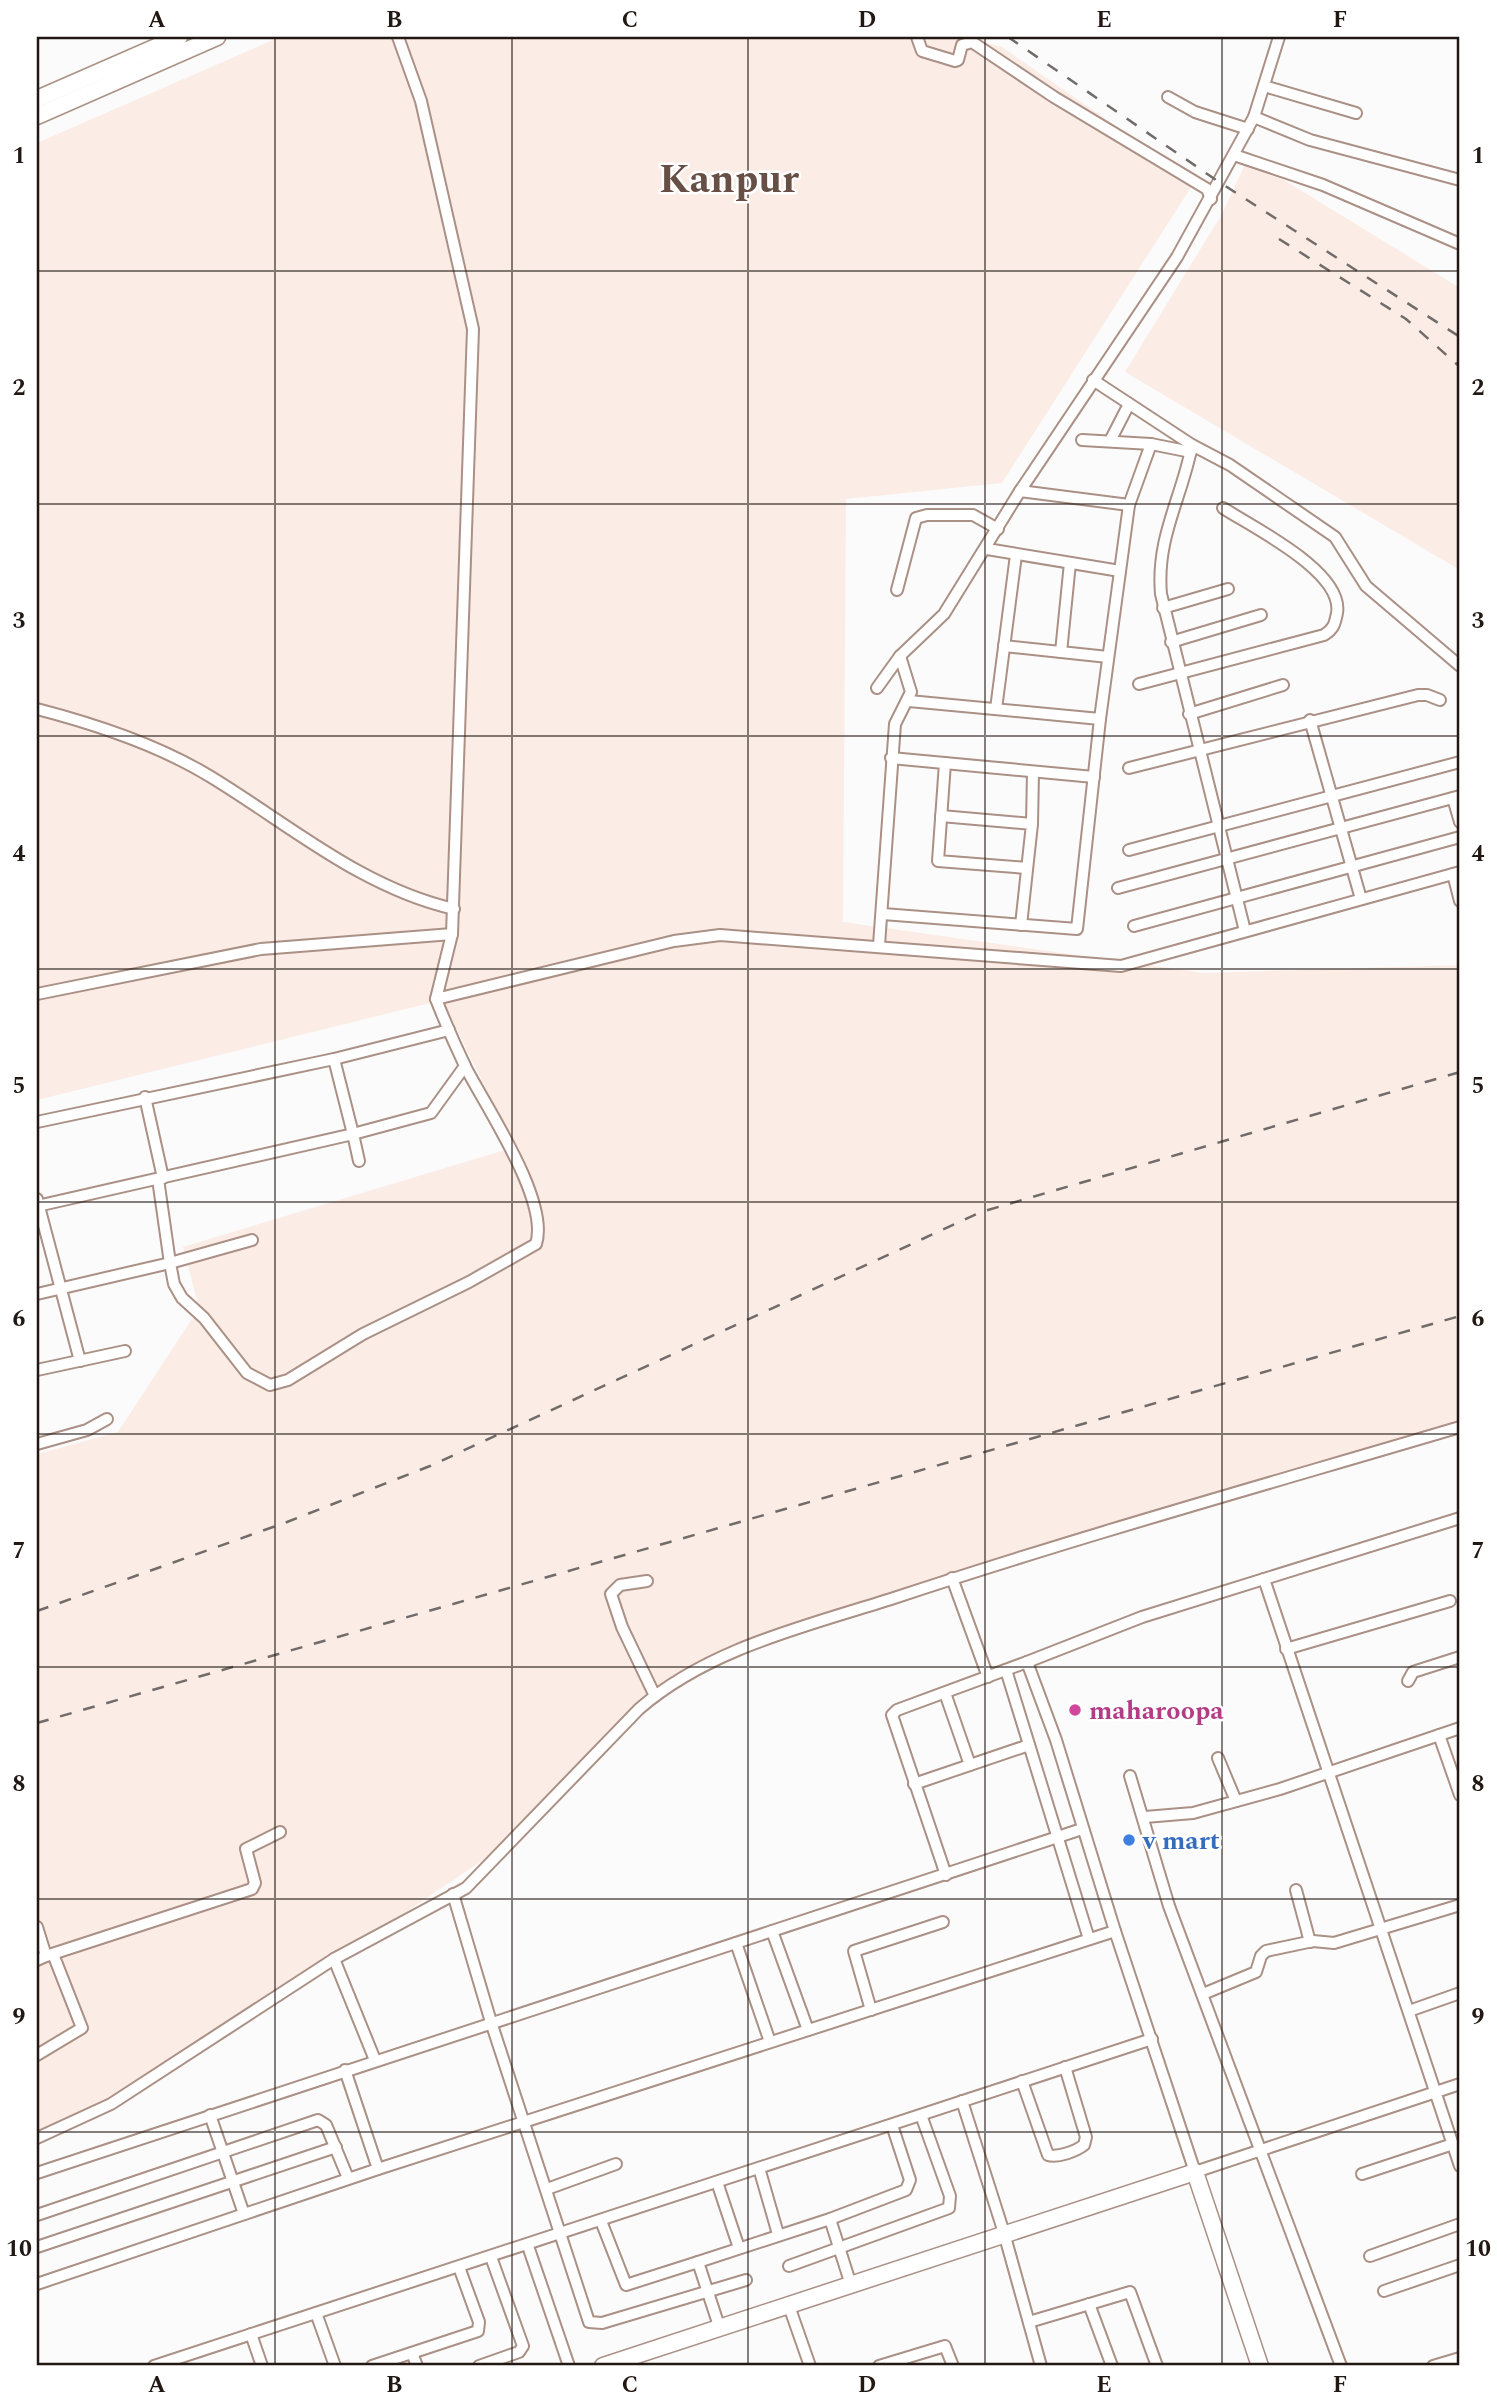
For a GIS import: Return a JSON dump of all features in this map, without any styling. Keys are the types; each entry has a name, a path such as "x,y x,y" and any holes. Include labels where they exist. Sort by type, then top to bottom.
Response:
{"street":[{"path":"37,99 179,37"},
{"path":"37,116 191,42 216,37"},
{"path":"145,1097 161,1178 174,1284 182,1298 204,1318 247,1373 270,1385 288,1380 363,1334 530,1250 536,1244 538,1230 530,1193 506,1139 465,1066 436,999 452,934 454,909 473,329 421,101 398,37"},
{"path":"917,37 922,51 955,61 958,60 962,45 972,42 1054,97 1207,189 1211,199"},
{"path":"877,688 900,656 944,614 987,549 1020,491 1177,257 1254,117 1279,37"},
{"path":"1264,86 1356,113"},
{"path":"1168,97 1209,117 1248,129"},
{"path":"1254,117 1310,140 1460,180"},
{"path":"1234,155 1322,185 1460,244"},
{"path":"1093,380 1191,448 1230,465 1335,537 1366,586 1460,666"},
{"path":"1110,441 1129,404"},
{"path":"1082,440 1191,448"},
{"path":"883,914 1077,929 1100,719 1129,505 1151,444"},
{"path":"1191,448 1168,524 1160,568 1163,608 1245,931"},
{"path":"1020,491 1129,505"},
{"path":"1139,684 1324,635 1334,626 1338,604 1336,594 1325,577 1223,508"},
{"path":"897,590 916,518 927,515 973,515 998,529"},
{"path":"987,549 1120,571"},
{"path":"996,709 1016,555"},
{"path":"1061,652 1070,563"},
{"path":"1163,608 1228,589"},
{"path":"1171,642 1261,615"},
{"path":"1004,646 1108,657"},
{"path":"879,945 891,758 897,715 909,701 911,688 900,656"},
{"path":"1189,714 1283,685"},
{"path":"1129,768 1310,720 1418,695 1440,700"},
{"path":"909,701 1100,719"},
{"path":"37,709 106,731 182,762 209,775 347,867 397,891 454,909"},
{"path":"1310,720 1361,899"},
{"path":"891,758 1094,777"},
{"path":"1129,850 1460,762"},
{"path":"945,763 938,861 1027,868"},
{"path":"1021,925 1033,772"},
{"path":"1118,888 1457,797 1460,822"},
{"path":"941,816 1031,824"},
{"path":"1134,926 1460,837"},
{"path":"436,999 702,936 879,945 1113,967 1457,873 1460,901"},
{"path":"37,994 261,949 452,934"},
{"path":"37,1122 334,1059 449,1030"},
{"path":"334,1059 359,1161"},
{"path":"80,1361 37,1204 352,1134 431,1113 465,1066"},
{"path":"37,1294 170,1263 252,1240"},
{"path":"37,1370 125,1351"},
{"path":"37,1444 87,1430 107,1419"},
{"path":"37,2138 111,2104 334,1959 477,1879 579,1768 655,1696 743,1648 1113,1528 1460,1427"},
{"path":"946,1875 892,1715 897,1710 1142,1617 1460,1518"},
{"path":"953,1578 988,1676"},
{"path":"1265,1579 1327,1773 1460,2166"},
{"path":"647,1581 620,1585 611,1594 622,1627 655,1696"},
{"path":"1286,1649 1450,1601"},
{"path":"1408,1681 1413,1672 1460,1657"},
{"path":"1027,1662 1056,1740 1115,1931 1259,2366"},
{"path":"1006,1670 1089,1939"},
{"path":"945,1693 970,1765"},
{"path":"1145,1817 1193,1813 1236,1801 1460,1728"},
{"path":"1438,1735 1460,1795"},
{"path":"914,1784 1029,1745"},
{"path":"1217,1758 1236,1801"},
{"path":"1130,1776 1145,1817 1169,1906 1341,2366"},
{"path":"37,2173 1082,1829"},
{"path":"45,1957 252,1889 255,1883 246,1849 280,1832"},
{"path":"1296,1890 1310,1941"},
{"path":"453,1894 491,2022 563,2234 587,2316 592,2324 746,2280"},
{"path":"1203,1994 1256,1972 1261,1956 1266,1951 1310,1941 1334,1943 1382,1931 1460,1905"},
{"path":"871,2010 854,1951 943,1922"},
{"path":"37,1927 45,1957 82,2028 37,2055"},
{"path":"772,1931 808,2030"},
{"path":"37,2284 348,2178 1115,1931"},
{"path":"736,1942 770,2042"},
{"path":"334,1959 375,2060"},
{"path":"1409,2011 1460,1993"},
{"path":"154,2366 187,2361 251,2334 528,2246 1152,2039"},
{"path":"1022,2081 1048,2155 1053,2157 1078,2149 1084,2145 1086,2137 1065,2067"},
{"path":"345,2070 378,2169"},
{"path":"603,2366 1460,2084"},
{"path":"962,2101 1004,2233 1041,2366"},
{"path":"211,2115 244,2214"},
{"path":"789,2266 949,2208 950,2196 921,2115"},
{"path":"37,2215 222,2150 318,2120 325,2122 348,2178"},
{"path":"601,2221 626,2285 830,2219 906,2190 910,2180 892,2125"},
{"path":"1362,2174 1453,2144"},
{"path":"37,2247 336,2147"},
{"path":"547,2189 616,2164"},
{"path":"759,2168 778,2234"},
{"path":"717,2182 739,2248"},
{"path":"830,2219 851,2284"},
{"path":"1370,2256 1460,2224"},
{"path":"528,2246 569,2366"},
{"path":"479,2366 519,2352 523,2346 491,2257"},
{"path":"698,2262 719,2326"},
{"path":"1384,2291 1460,2265"},
{"path":"372,2366 473,2334 480,2327 459,2267"},
{"path":"1029,2322 1130,2292 1157,2366"},
{"path":"1090,2304 1112,2366"},
{"path":"789,2306 810,2366"},
{"path":"316,2313 335,2366"},
{"path":"251,2334 262,2366"},
{"path":"879,2366 945,2346 953,2366"},
{"path":"412,2353 417,2366"},
{"path":"1433,2366 1460,2358"}],"shaded area":[{"path":"280,37 964,37 1002,47 1195,181 1002,483 846,499 843,922 1204,973 1460,965 1460,1434 766,1636 642,1709 510,1842 118,2105 37,2134 37,1454 118,1432 199,1308 183,1247 515,1147 442,1000 37,1100 37,143"},
{"path":"1248,158 1460,288 1460,570 1125,372 1222,214"}],"railway":[{"path":"1008,37 1219,182 1460,337"},
{"path":"1279,239 1406,319 1460,367"},
{"path":"37,1611 287,1522 430,1466 981,1212 1460,1072"},
{"path":"37,1723 1460,1316"}],"place":[{"name":"maharoopa","path":"1075,1710"},
{"name":"v mart","path":"1129,1840"}],"district":[{"name":"Kanpur","path":"729,178"}]}
